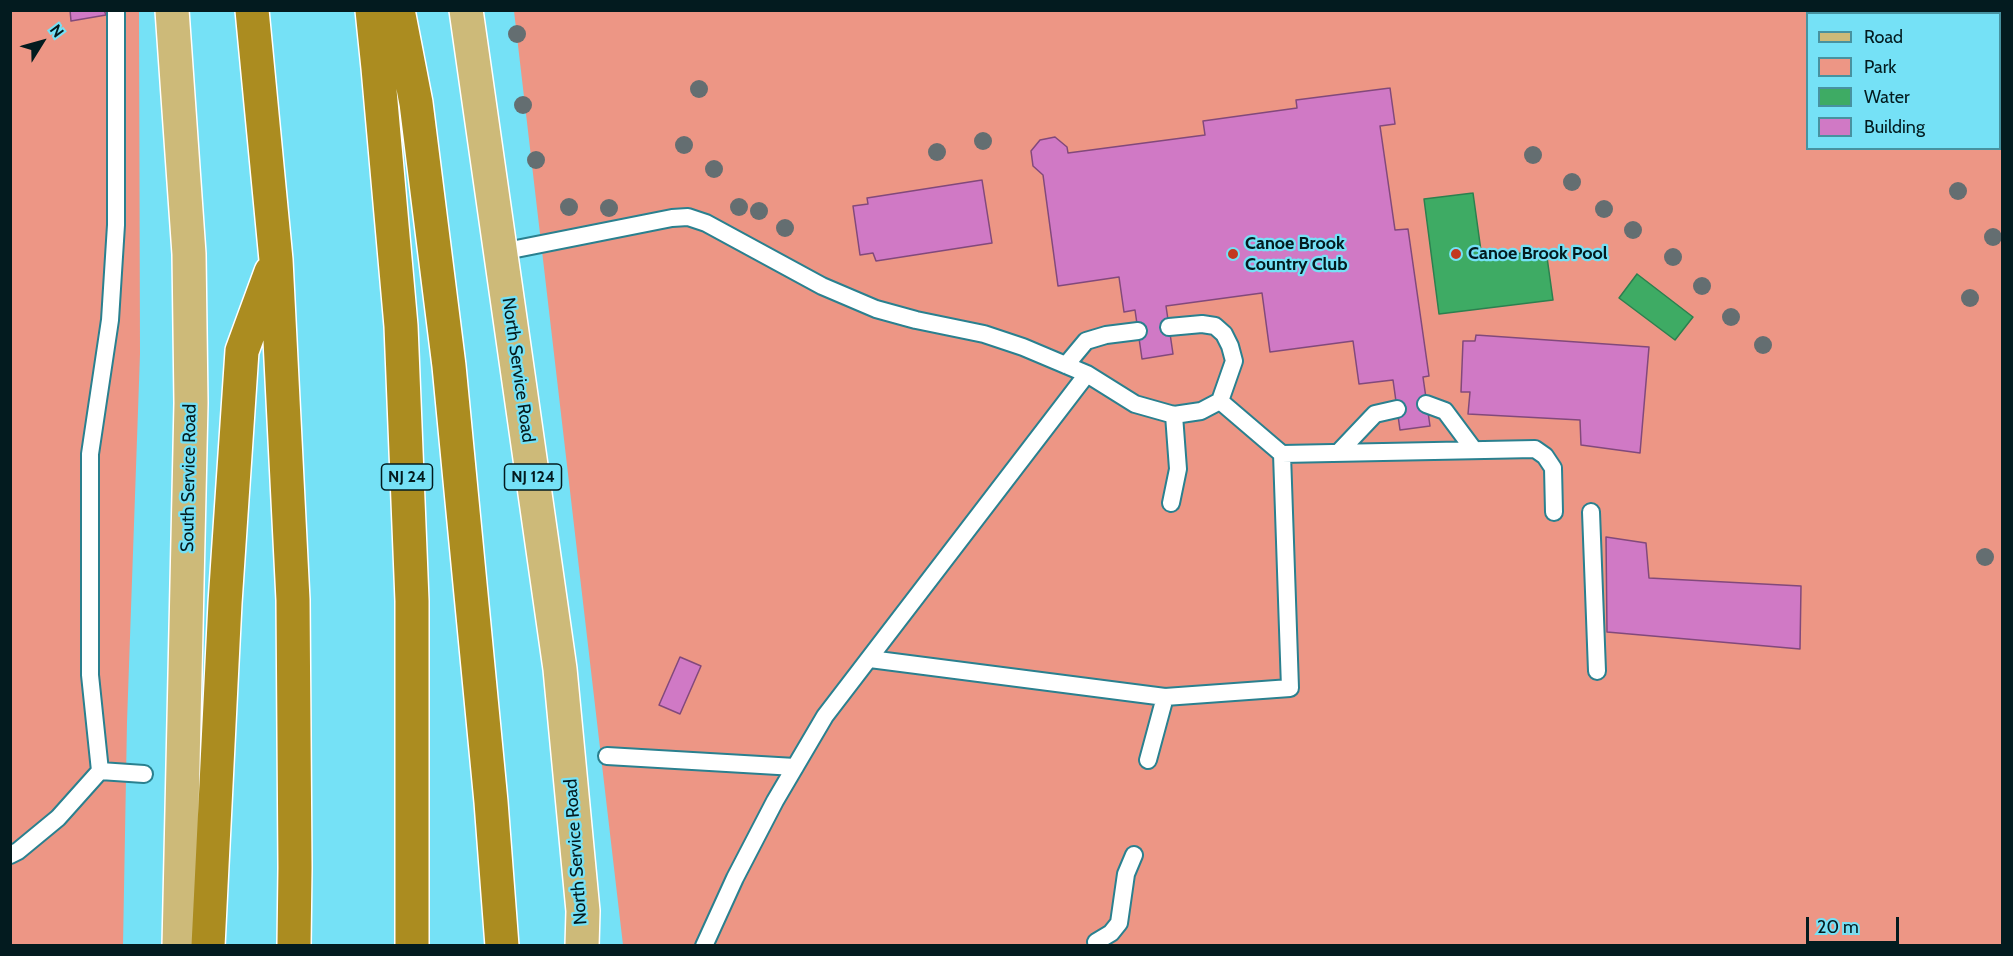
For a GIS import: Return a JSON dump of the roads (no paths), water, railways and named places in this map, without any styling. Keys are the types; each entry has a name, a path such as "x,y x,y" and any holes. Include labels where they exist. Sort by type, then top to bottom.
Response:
{"highway":[{"path":"252,10 276,260 293,600 294,945"},
{"name":"NJ 24","path":"372,10 401,326 412,601 412,945"},
{"path":"398,10 416,103 449,366 491,802 502,945"},
{"path":"208,945 225,603 242,351 276,260"}],"main road":[{"name":"South Service Road","path":"172,10 189,254 190,380 179,945"},
{"name":"North Service Road","path":"466,10 560,669 583,911 582,945"}],"lane":[{"path":"10,855 58,818 100,771 90,675 90,454 110,320 115,237 116,10"},
{"path":"501,252 672,218 688,217 706,223 822,286 876,309 984,334 1023,347 1088,374 1135,404 1174,415 1201,411 1220,401 1234,361 1230,346 1224,334 1215,326 1202,324 1169,327"},
{"path":"1066,365 1086,342 1106,335 1138,331"},
{"path":"704,945 735,878 775,801 825,716 1088,374"},
{"path":"1220,401 1282,454 1535,449 1545,456 1553,468 1554,512"},
{"path":"1426,404 1445,411 1474,450"},
{"path":"1338,453 1375,414 1397,409"},
{"path":"1171,503 1178,469 1174,415"},
{"path":"870,659 1165,697 1290,688 1282,454"},
{"path":"1591,512 1597,671"},
{"path":"1148,760 1165,697"},
{"path":"607,756 795,767"},
{"path":"100,771 144,774"},
{"path":"1096,942 1111,933 1119,923 1126,874 1134,855"}],"water":[{"name":"Canoe Brook Pool","path":"1473,193 1482,258 1546,250 1553,300 1439,314 1424,199"},
{"path":"1637,274 1693,317 1675,340 1619,298"}],"place":[{"name":"Canoe Brook Country Club","path":"1233,254"},
{"name":"Canoe Brook Pool","path":"1456,254"}]}
